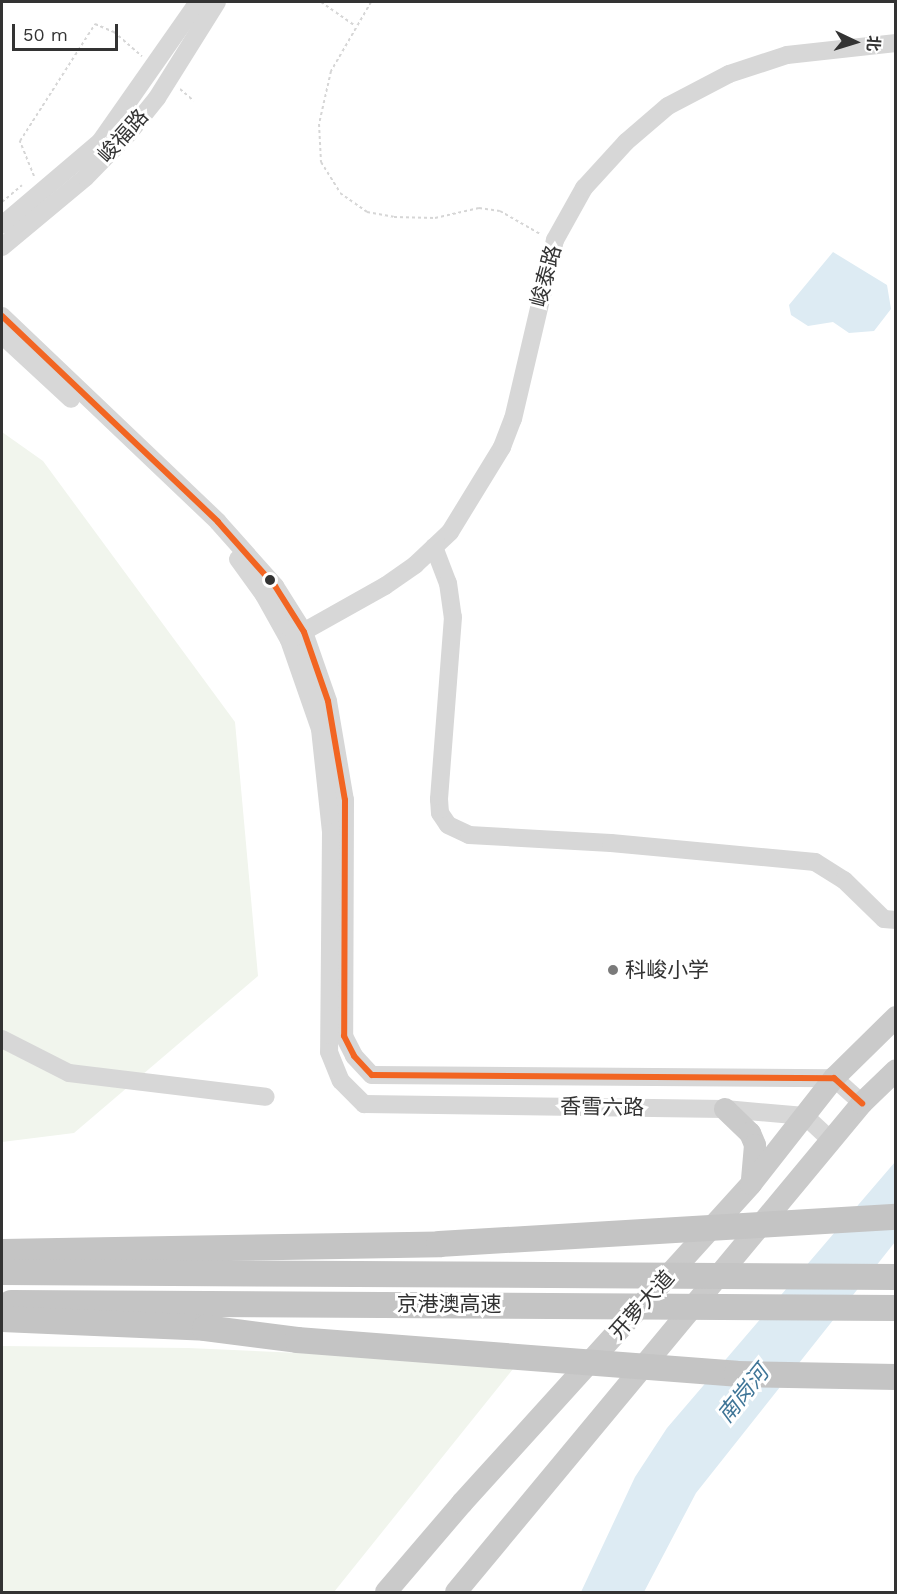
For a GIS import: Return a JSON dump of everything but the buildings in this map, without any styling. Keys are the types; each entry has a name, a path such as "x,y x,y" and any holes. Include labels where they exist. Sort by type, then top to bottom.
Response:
{"highway":[{"path":"2,1252 439,1244 896,1217"},
{"name":"京港澳高速","path":"2,1272 896,1277"},
{"name":"京港澳高速","path":"2,1304 886,1308"},
{"path":"2,1319 205,1328 297,1340 482,1352 737,1374 896,1377"}],"main road":[{"name":"开萝大道","path":"386,1593 462,1503 751,1184 834,1078 896,1017"},
{"name":"开萝大道","path":"456,1593 862,1103 896,1070"},
{"path":"725,1109 746,1128 755,1145 751,1184"}],"street":[{"name":"峻福路","path":"2,225 100,142 198,2"},
{"name":"峻福路","path":"2,247 86,177 128,134 157,98 217,2"},
{"name":"峻泰路","path":"297,636 385,586 450,532 476,491 513,419 555,240 584,188 626,142 668,106 729,74 787,55 896,43"},
{"path":"2,316 218,522 275,586 297,636"},
{"path":"2,335 206,524 297,636"},
{"path":"434,547 448,583 453,617 439,799 440,813 448,825 470,835 611,843 814,862 844,880 884,919 896,920"},
{"name":"香雪六路","path":"297,636 328,701 345,800 344,1036 354,1056 372,1075 834,1078"},
{"name":"香雪六路","path":"297,636 320,729 327,778 331,891 329,1052 341,1081 364,1104 725,1109 805,1116"},
{"path":"2,1039 69,1073 266,1097"},
{"path":"834,1078 862,1103"},
{"path":"805,1116 831,1140"}],"path":[{"path":"321,2 354,25"},
{"path":"370,2 354,25 331,71 319,124 321,162 340,193 367,212 394,217 435,218 479,208 500,211 555,240"},
{"path":"2,202 34,175 20,141 95,24 114,32"}],"shaded area":[{"path":"2,432 43,461 235,722 258,976 74,1133 2,1142"},
{"path":"2,1346 188,1348 368,1356 513,1369 334,1592 2,1592"}],"water":[{"path":"833,252 887,285 891,309 874,331 849,333 833,322 808,326 791,315 789,305"},
{"name":"南岗河","path":"895,1162 895,1242 696,1493 644,1592 581,1592 635,1477 667,1428"}],"transit line":[{"path":"2,316 218,522 275,586 304,632 328,701 345,800 344,1036 354,1056 372,1075 834,1078 862,1103"}],"place":[{"name":"科峻小学","path":"613,970"}]}
